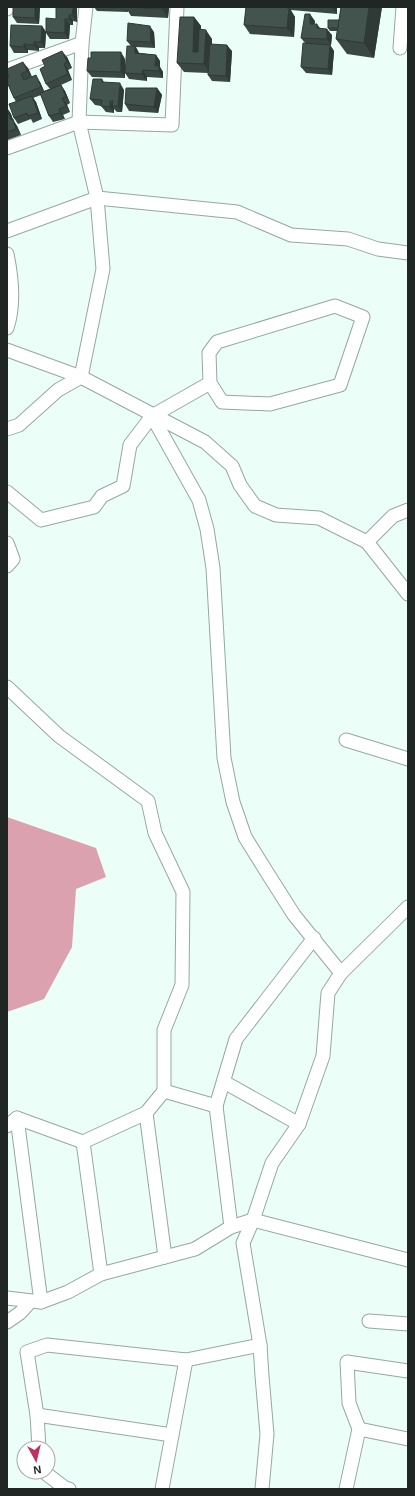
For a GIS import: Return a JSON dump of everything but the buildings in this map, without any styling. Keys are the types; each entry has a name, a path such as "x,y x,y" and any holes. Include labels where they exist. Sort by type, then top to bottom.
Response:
{"street":[{"path":"7,429 19,425 58,390 81,377 103,270 97,198 79,122 82,43 86,7"},
{"path":"7,148 79,122 172,125 177,7"},
{"path":"400,48 405,14"},
{"path":"7,70 82,43"},
{"path":"7,231 97,198 237,212 292,235 348,239 378,249 408,253"},
{"path":"7,254 12,276 11,317 7,328"},
{"path":"335,306 363,317 340,385 270,404 222,402 210,383 209,353 217,342 335,306"},
{"path":"7,350 81,377 152,416 205,442 232,466 240,485 255,506 276,515 318,518 367,542 408,594"},
{"path":"7,492 41,520 94,507 102,496 123,486 130,445 152,416 210,383"},
{"path":"152,416 199,500 207,528 213,568 224,758 233,802 245,837 268,874 294,915 341,973"},
{"path":"367,542 393,516 408,510"},
{"path":"7,543 13,560 7,566"},
{"path":"7,686 59,736 148,801 155,833 183,892 182,985 164,1030 164,1092 146,1113 83,1142 12,1122 36,1302"},
{"path":"346,740 408,759"},
{"path":"262,1489 267,1434 260,1345 243,1243 253,1220 272,1163 299,1124 323,1056 328,994 341,973 408,906"},
{"path":"231,1227 216,1106 236,1039 314,938"},
{"path":"224,1082 299,1124"},
{"path":"164,1092 216,1106"},
{"path":"146,1113 165,1257"},
{"path":"83,1142 101,1274"},
{"path":"7,1322 36,1302 68,1292 101,1274 195,1249 231,1227 253,1220 408,1260"},
{"path":"7,1298 36,1302"},
{"path":"369,1321 408,1324"},
{"path":"39,1440 37,1415 27,1352 48,1345 186,1360 260,1345"},
{"path":"162,1489 186,1360"},
{"path":"346,1489 359,1429 349,1404 347,1362 408,1371"},
{"path":"37,1415 172,1436"},
{"path":"359,1429 408,1439"},
{"path":"54,1480 65,1488 69,1489"}],"shaded area":[{"path":"7,817 96,848 106,877 76,889 72,947 44,999 7,1012"}]}
